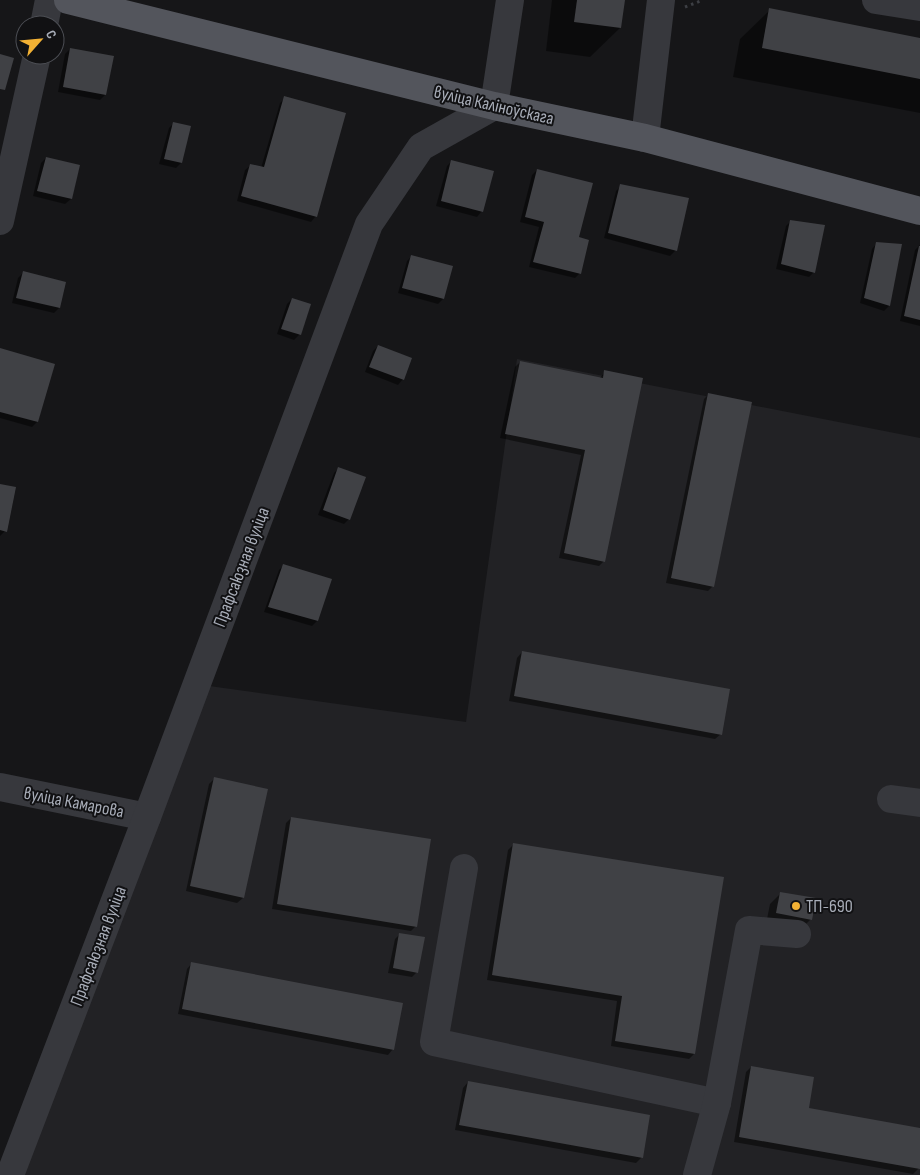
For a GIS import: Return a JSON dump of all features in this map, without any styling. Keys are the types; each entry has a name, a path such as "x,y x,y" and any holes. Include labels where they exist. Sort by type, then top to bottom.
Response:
{"main road":[{"name":"вуліца Каліноўскага","path":"68,0 494,106 645,138 920,211"}],"street":[{"path":"46,15 49,0"},
{"path":"494,106 510,0"},
{"path":"645,138 662,0"},
{"path":"876,0 920,7"},
{"path":"0,221 35,65"},
{"name":"Прафсаюзная вуліца","path":"10,1175 147,817 369,224 421,147 494,106"},
{"name":"вуліца Камарова","path":"0,787 147,817"},
{"path":"891,799 920,803"},
{"path":"464,868 434,1042 717,1103"},
{"path":"697,1175 717,1103 749,930 797,934"}],"shaded area":[{"path":"517,359 920,438 920,1175 11,1175 202,685 466,722"}],"building":[{"path":"577,0 625,0 621,28 574,22"},
{"path":"769,8 920,38 920,79 762,48"},
{"path":"70,48 114,56 106,95 63,87"},
{"path":"0,54 14,58 5,90 0,89"},
{"path":"284,96 346,113 317,217 241,196 250,164 264,167"},
{"path":"173,122 191,126 182,163 164,159"},
{"path":"46,157 80,165 72,199 37,191"},
{"path":"451,160 494,171 483,212 441,201"},
{"path":"537,169 593,183 579,237 589,240 581,274 533,262 544,222 525,217"},
{"path":"620,184 689,198 677,251 608,233"},
{"path":"790,220 825,225 815,273 781,264"},
{"path":"876,242 902,244 890,306 864,298"},
{"path":"920,246 920,320 904,316"},
{"path":"411,255 453,266 444,299 402,288"},
{"path":"23,271 66,282 60,308 16,298"},
{"path":"292,298 311,304 301,335 281,329"},
{"path":"378,345 412,358 404,380 369,367"},
{"path":"0,348 55,364 38,422 0,412"},
{"path":"520,361 603,378 604,370 643,378 605,562 564,553 585,450 505,434"},
{"path":"708,393 752,402 714,587 671,578"},
{"path":"338,467 366,477 350,520 323,510"},
{"path":"0,484 16,487 7,532 0,530"},
{"path":"283,564 332,579 318,621 268,607"},
{"path":"522,651 730,689 722,735 514,696"},
{"path":"214,777 268,789 244,898 190,886"},
{"path":"291,817 431,839 417,927 277,904"},
{"path":"513,843 724,877 695,1054 615,1041 622,996 492,975"},
{"name":"ТП-690","path":"780,892 816,898 812,920 776,913"},
{"path":"399,933 425,937 418,973 393,968"},
{"path":"191,962 403,1003 394,1050 182,1009"},
{"path":"751,1066 814,1077 809,1108 920,1128 920,1169 739,1137"},
{"path":"468,1081 650,1115 643,1158 459,1125"}],"place":[{"name":"ТП-690","path":"796,906"}]}
